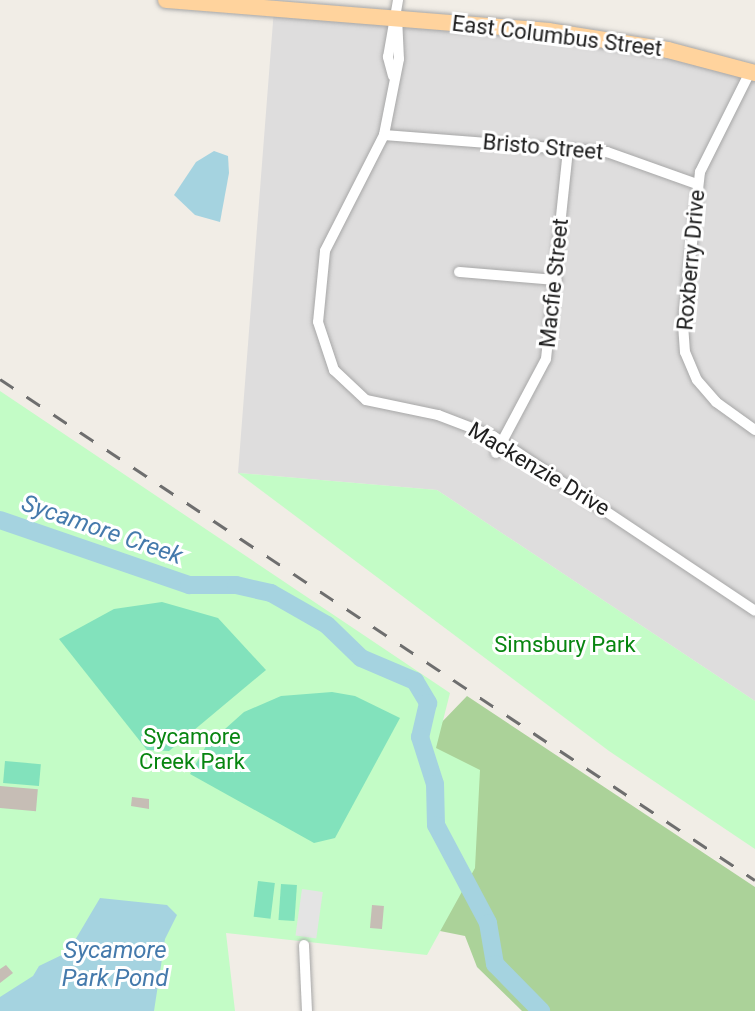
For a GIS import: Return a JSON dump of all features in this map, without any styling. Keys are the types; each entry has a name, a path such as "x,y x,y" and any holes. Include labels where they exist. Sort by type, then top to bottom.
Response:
{"main road":[{"name":"East Columbus Street","path":"166,0 397,17 600,38 752,72"}],"street":[{"name":"Mackenzie Drive","path":"398,0 401,39 384,135 325,251 318,322 323,347 338,377 366,400 463,422 503,442 755,611"},
{"name":"Roxberry Drive","path":"752,72 697,184 685,295 685,352 706,391 755,430"},
{"name":"Bristo Street","path":"384,135 620,154 697,184"},
{"name":"Macfie Street","path":"496,453 542,369 557,280 568,149"},
{"path":"459,272 557,280"},
{"path":"304,945 307,1011"}],"shaded area":[{"path":"274,9 548,31 755,73 755,701 437,490 238,473"},
{"path":"302,889 323,892 316,938 295,936"}],"green space":[{"name":"Sycamore Creek Park","path":"0,391 450,693 436,748 480,770 475,868 427,955 226,933 235,1011 0,1011"},
{"name":"Simsbury Park","path":"238,473 437,490 755,701 755,849 609,751"},
{"path":"162,602 218,618 266,670 169,751 147,750 59,639 114,609"},
{"path":"332,692 355,696 400,718 335,838 314,843 190,774 206,746 244,712 281,696"},
{"path":"467,696 755,887 755,1011 522,1011 477,967 465,936 430,929 414,751"},
{"path":"5,761 41,764 39,786 3,783"},
{"path":"258,881 275,883 270,919 254,917"},
{"path":"281,884 297,885 294,921 278,920"}],"water":[{"path":"214,151 228,156 229,173 220,222 195,215 174,195 196,162"},
{"name":"Sycamore Park Pond","path":"100,898 167,905 177,915 165,939 154,1011 0,1011 0,997 33,976 39,966 68,952"}],"building":[{"path":"0,786 38,789 36,811 0,808"},
{"path":"132,797 149,799 149,809 131,806"},
{"path":"372,905 384,906 382,929 370,928"},
{"path":"6,965 13,973 0,983 0,969"}],"waterway":[{"name":"Sycamore Creek","path":"0,520 189,585 236,585 271,593 327,625 361,658 415,681 428,703 420,737 435,784 436,825 488,923 495,964 541,1011"}],"railway":[{"path":"0,379 755,880"}]}
